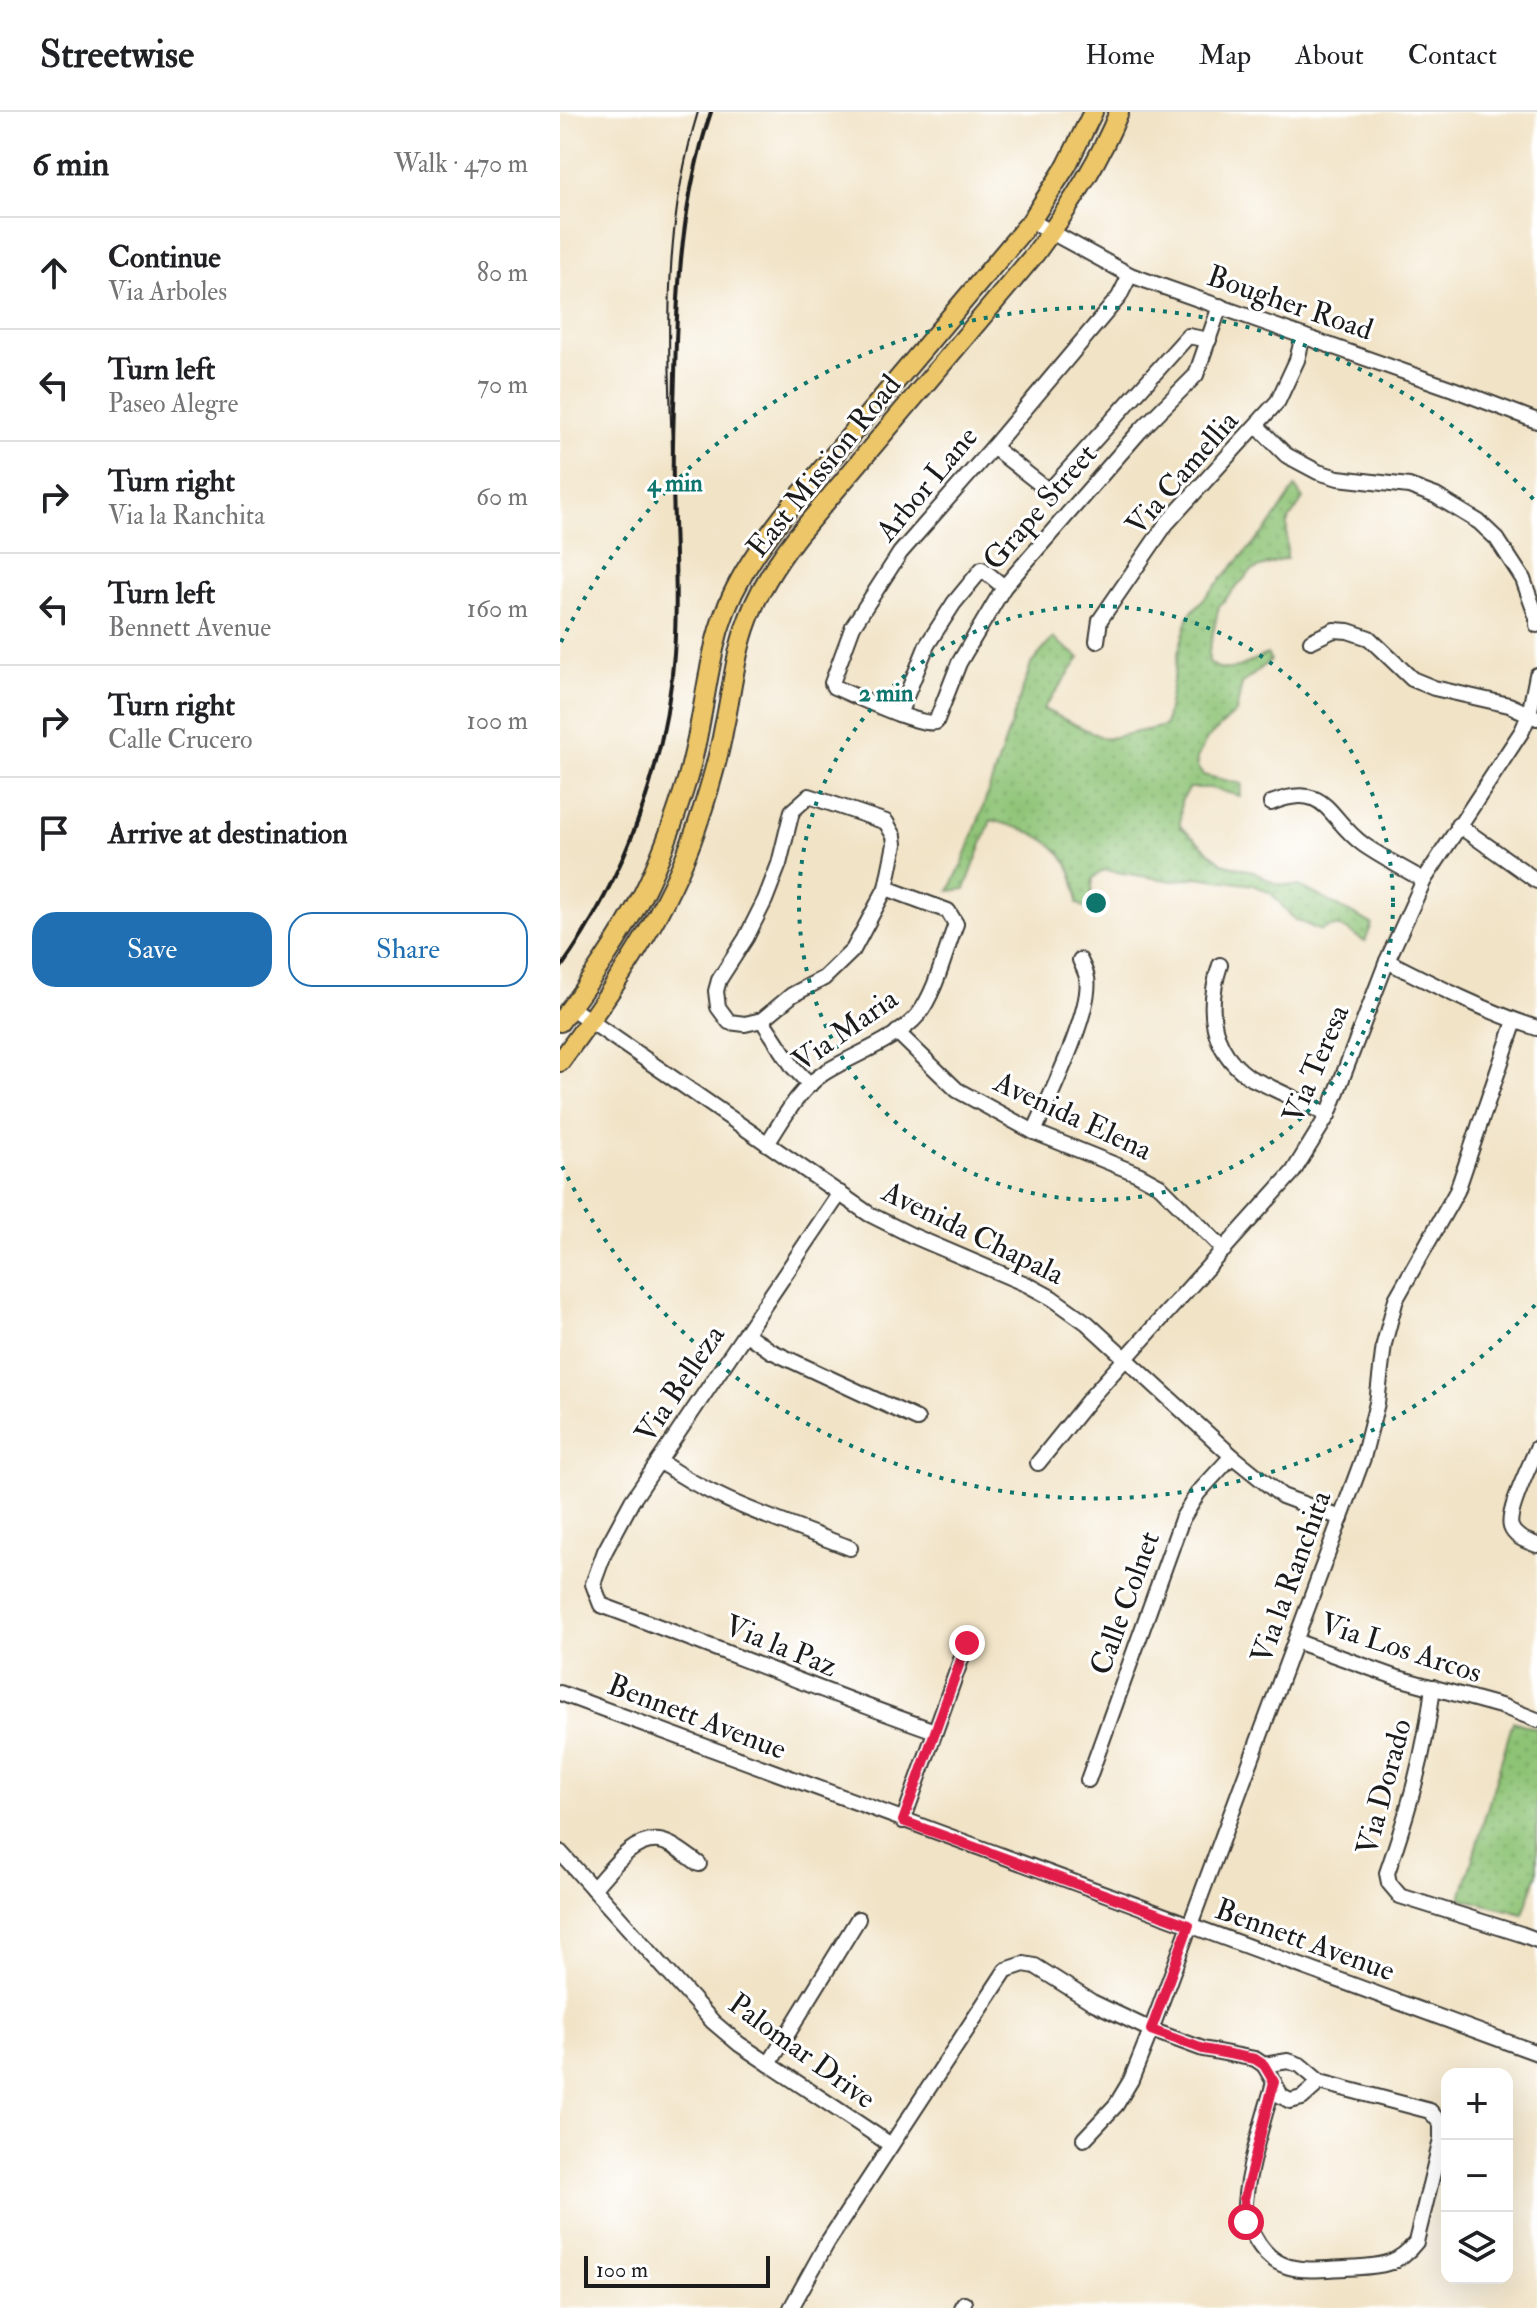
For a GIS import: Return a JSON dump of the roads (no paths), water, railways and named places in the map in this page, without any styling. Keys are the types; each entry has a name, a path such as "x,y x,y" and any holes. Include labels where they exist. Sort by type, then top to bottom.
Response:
{"main road":[{"name":"East Mission Road","path":"565,1014 622,930 659,860 688,778 722,619 748,565 766,536 1031,221 1067,165 1093,112"},
{"name":"East Mission Road","path":"560,1062 630,965 675,881 713,779 739,646 748,619 772,571 797,536 1052,232 1089,175 1119,112"}],"street":[{"name":"Bougher Road","path":"1031,221 1130,275 1535,415"},
{"name":"Arbor Lane","path":"899,714 834,687 832,683 853,626 900,553 1119,297 1130,275"},
{"name":"Grape Street","path":"899,714 930,724 936,722 959,663 1004,587 1140,431 1196,375 1220,306"},
{"path":"993,447 1049,491 1188,336 1209,340"},
{"name":"Via Camellia","path":"1097,641 1100,620 1166,524 1278,401 1297,360 1303,336"},
{"path":"1257,426 1286,455 1318,472 1338,478 1409,486 1436,496 1479,522 1497,539 1523,579 1537,625"},
{"path":"899,714 927,645 954,603 982,569 1004,587"},
{"path":"1523,579 1537,570"},
{"path":"1311,641 1334,630 1369,638 1412,679 1434,688 1509,705 1533,717"},
{"name":"Via Teresa","path":"1038,1463 1092,1396 1293,1172 1328,1115 1387,961 1424,880 1533,717 1537,675"},
{"path":"1271,803 1290,795 1307,796 1327,806 1363,845 1424,880"},
{"path":"809,796 883,820 894,836 895,844 886,888 853,950 824,978 792,995 762,1020 745,1024 729,1022 718,1007 716,991 719,980 746,938 765,900 779,864 792,811 809,796"},
{"path":"1458,825 1537,881"},
{"name":"Via Maria","path":"767,1144 798,1096 822,1074 897,1032 917,1016 929,997 956,924 948,911 886,888"},
{"path":"1034,1132 1066,1062 1087,998 1087,979 1080,960"},
{"path":"1387,961 1444,990 1537,1028"},
{"path":"1220,965 1212,1002 1216,1032 1228,1056 1250,1078 1328,1115"},
{"name":"Avenida Chapala","path":"565,1014 590,1021 869,1214 1052,1298 1087,1323 1232,1456 1282,1496 1341,1518"},
{"path":"762,1020 793,1067 810,1085"},
{"name":"Via la Ranchita","path":"1084,2139 1116,2105 1131,2080 1151,2030 1363,1458 1377,1403 1384,1344 1396,1299 1457,1191 1515,1021"},
{"name":"Avenida Elena","path":"897,1032 957,1090 1034,1132 1160,1186 1224,1250"},
{"name":"Via Belleza","path":"609,1608 601,1605 593,1584 605,1551 632,1501 840,1193"},
{"path":"745,1333 771,1351 917,1419"},
{"path":"1537,1448 1510,1515 1511,1527 1519,1538 1537,1545"},
{"name":"Calle Colnet","path":"1088,1780 1182,1519 1198,1493 1232,1456"},
{"path":"659,1461 714,1494 850,1548"},
{"name":"Via la Paz","path":"609,1608 935,1731"},
{"name":"Via Los Arcos","path":"1295,1641 1398,1678 1504,1707 1537,1720"},
{"path":"903,1821 967,1643"},
{"name":"Via Dorado","path":"1433,1687 1428,1732 1411,1802 1387,1873 1389,1883 1400,1896 1537,1940"},
{"name":"Bennett Avenue","path":"560,1693 1537,2053"},
{"path":"593,1889 634,1846 658,1841 699,1864"},
{"name":"Palomar Drive","path":"560,1852 713,2022 739,2044 891,2145 827,2243 791,2308"},
{"path":"769,2064 858,1919"},
{"path":"891,2145 1006,1970 1024,1964 1035,1966 1092,2002 1151,2030 1203,2049 1255,2059 1264,2065 1285,2100 1302,2098 1320,2082"},
{"path":"1264,2065 1288,2061 1300,2065 1320,2082 1430,2111 1441,2124 1441,2140 1416,2242 1406,2255 1384,2266 1309,2270 1291,2269 1262,2251 1246,2222 1244,2199 1274,2082"}],"tram line":[{"path":"673,479 669,340 672,249 686,158 698,112"}],"railway":[{"path":"560,969 583,934 623,859 652,778 662,737 674,654 676,611 673,457 680,275 693,177 711,112"}]}
